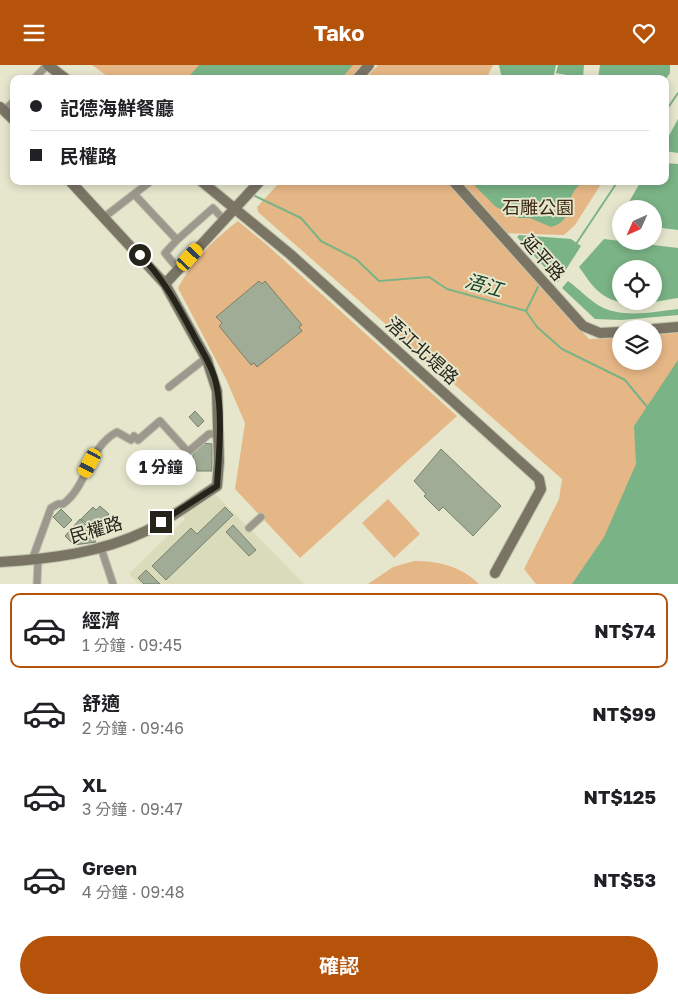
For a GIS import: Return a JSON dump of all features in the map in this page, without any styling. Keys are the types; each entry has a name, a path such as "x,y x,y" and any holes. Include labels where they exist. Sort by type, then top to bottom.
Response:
{"street":[{"path":"38,75 48,65 61,75"},
{"path":"361,75 369,65"},
{"path":"75,185 103,218 166,284 206,358 216,382 219,434 209,434 167,471"},
{"path":"103,218 146,185"},
{"name":"浯江北堤路","path":"206,185 236,207 290,254 539,479 541,489 495,573"},
{"path":"166,284 256,185"},
{"name":"延平路","path":"458,185 583,326 600,333 612,332"},
{"path":"134,194 178,240"},
{"path":"179,270 165,253 213,208 224,220"},
{"path":"662,328 678,327"},
{"path":"169,387 206,358"},
{"path":"37,584 35,560 51,508 58,504 63,504 71,498 98,448 112,435 117,432 131,440 134,436 138,440 160,421 188,453"},
{"name":"民權路","path":"0,562 35,560 101,548 146,531 217,486 219,434"},
{"path":"249,528 262,517"},
{"path":"101,548 113,584"}],"shaded area":[{"path":"199,65 353,65 344,75 190,75"},
{"path":"499,65 556,65 554,75 501,75"},
{"path":"558,65 584,65 583,75 556,73"},
{"path":"600,65 670,65 669,75 599,75"},
{"path":"678,119 678,153 669,152 669,136"},
{"path":"669,163 678,164 678,230 662,228 662,200 630,200 639,185 669,185"},
{"path":"474,185 581,185 571,198 565,218 560,223 551,227 530,218 519,218 496,207"},
{"path":"519,235 571,239 581,246 558,282 517,237"},
{"path":"604,239 612,240 612,250 662,250 662,246 678,248 678,298 662,301 662,260 612,260 612,299 598,291 579,267"},
{"path":"568,281 598,305 616,312 648,313 678,309 678,315 622,320 595,319 562,288"},
{"path":"678,360 678,584 572,584 604,537 636,464 634,426"},
{"path":"215,494 304,584 139,584 129,574 185,519 182,515"}],"green space":[{"path":"92,65 365,65 356,75 106,75"},
{"path":"378,65 493,65 488,75 369,75"},
{"path":"277,185 452,185 589,339 612,338 612,370 662,370 662,334 678,333 678,584 536,584 524,569 559,499 562,479 258,212 257,207"},
{"name":"石雕公園","path":"462,185 600,185 575,225 564,235 504,233"},
{"path":"238,221 457,416 300,558 235,489 245,423 226,379 178,288 204,251"},
{"path":"388,499 420,534 394,558 362,523"},
{"path":"414,561 432,562 449,566 465,573 479,584 368,584 393,567"}],"building":[{"path":"259,281 262,284 265,281 302,325 299,327 302,331 257,367 254,363 251,365 219,326 222,323 216,317"},
{"path":"195,411 204,421 198,427 189,417"},
{"path":"202,443 212,444 212,471 197,471 195,461 193,461 193,452"},
{"path":"441,449 501,506 473,536 443,507 439,511 424,496 426,494 414,481"},
{"path":"100,506 109,514 95,529 81,519 93,507 96,510"},
{"path":"225,507 233,515 166,580 152,566 191,528 197,534"},
{"path":"61,509 72,520 64,528 53,517"},
{"path":"80,519 89,528 87,531 96,542 74,545 65,536"},
{"path":"233,525 256,550 249,556 226,532"},
{"path":"146,570 160,584 144,584 138,578"}],"waterway":[{"path":"669,106 678,93"},
{"path":"576,244 615,185"},
{"name":"浯江","path":"255,196 301,218 321,241 356,259 379,281 429,277 447,289 526,311 537,327 562,349 625,380 648,408"},
{"path":"526,311 538,287"}],"route":[{"path":"140,255 166,284 174,298 214,375 217,391 219,461 217,486 161,522"}]}
